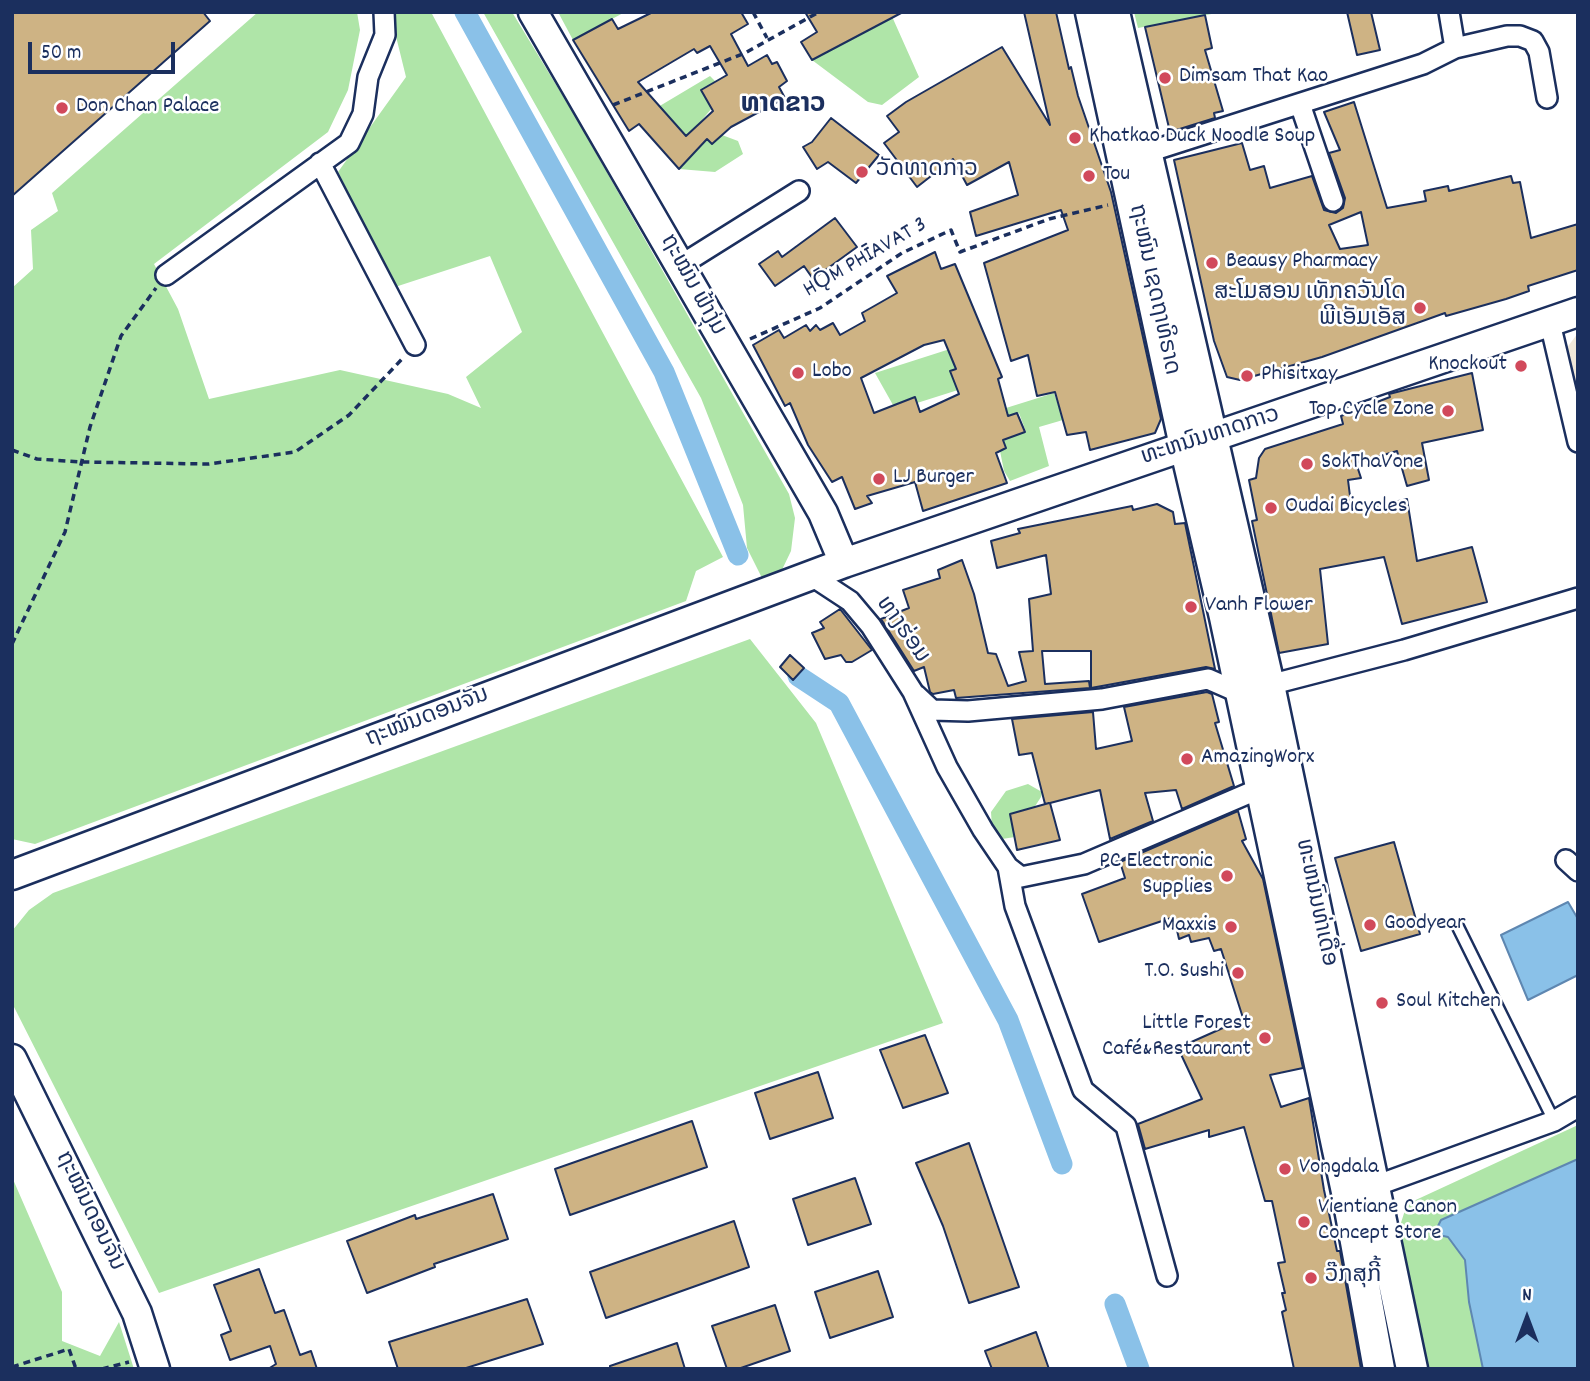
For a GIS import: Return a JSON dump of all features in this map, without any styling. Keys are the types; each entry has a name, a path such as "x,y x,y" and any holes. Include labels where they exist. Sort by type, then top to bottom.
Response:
{"main road":[{"name":"ຖະໜົນ ເຊດຖາທິຣາດ","path":"1091,12 1133,199 1198,442"},
{"path":"1114,12 1145,153 1198,442"},
{"name":"ທະຫນົນທ່າເດື່ອ","path":"1198,442 1269,685 1360,1190 1379,1369"},
{"name":"ທະຫນົນທ່າເດື່ອ","path":"1198,442 1240,693 1261,788 1360,1190 1412,1369"}],"street":[{"path":"166,275 349,143 363,114 368,76 385,35 384,12"},
{"name":"ຖະໝົນ ຟ້າງຸ່ມ","path":"533,12 823,513 844,563"},
{"path":"1449,12 1455,48"},
{"path":"1145,153 1423,64 1455,48 1507,36 1520,36 1533,41 1539,52 1547,98"},
{"path":"1300,104 1332,201"},
{"path":"320,163 415,345"},
{"path":"681,265 799,191"},
{"name":"ທະຫນົນທາດກາວ","path":"844,563 1578,312"},
{"path":"1550,323 1578,442"},
{"name":"ຖະໝົນດອນຈັນ","path":"12,875 844,563"},
{"name":"ທາງຮ່ອມ","path":"812,576 850,601 871,626 913,692 953,779 1008,867"},
{"path":"1269,685 1404,650 1578,598"},
{"path":"913,692 932,710 968,711 1102,698 1208,679 1240,693"},
{"path":"1008,867 1021,877 1084,864 1261,788"},
{"path":"1008,867 1015,906 1083,1090 1126,1126 1167,1276"},
{"name":"ຖະໝົນດອນຈັນ","path":"12,1059 137,1313 155,1369"},
{"path":"1360,1190 1554,1121 1578,1107"}],"lane":[{"path":"1458,927 1554,1121"}],"path":[{"path":"753,12 768,38"},
{"path":"591,114 745,53 819,12"},
{"name":"HǬM PHĪAVAT 3","path":"724,346 746,341 820,307 902,253 951,230 960,252 1049,219 1133,199"},
{"path":"12,644 65,532 90,427 121,336 166,275"},
{"path":"12,450 37,459 209,464 295,452 349,415 415,345"},
{"path":"12,1367 69,1349 76,1369"}],"shaded area":[{"path":"1578,333 1578,393 1566,349"}],"green space":[{"path":"258,12 357,12 360,30 348,90 328,132 154,264 178,309 209,399 340,370 448,394 481,408 466,377 522,332 490,256 395,287 338,172 406,77 390,12 431,12 723,557 696,571 686,601 35,844 12,839 12,288 33,269 31,230 58,211 52,193"},
{"path":"483,12 512,12 575,116 789,494 795,518 791,551 779,576 763,580 747,548 743,505 701,398"},
{"path":"558,12 625,12 573,40"},
{"path":"890,12 919,77 882,105 868,102 812,60"},
{"path":"1134,12 1222,12 1138,28"},
{"path":"710,76 716,82 712,108 696,127 712,144 722,135 738,141 743,154 715,172 679,169 698,148 658,107"},
{"path":"953,348 956,354 951,357 956,369 950,372 958,390 917,403 914,397 893,405 875,373"},
{"path":"1054,393 1063,420 1039,427 1049,466 1010,481 1004,471 1000,451 1006,448 1003,440 1026,432 1019,413 1007,417 1006,408"},
{"path":"750,639 816,723 943,1023 159,1293 14,1007 12,931 29,910 53,893"},
{"path":"1028,784 1042,792 1041,797 1015,837 1002,839 992,828 991,812 1006,791"},
{"path":"1578,1125 1578,1159 1441,1220 1435,1234 1448,1237 1465,1260 1469,1302 1483,1369 1426,1369 1398,1232 1407,1204"},
{"path":"12,1177 62,1292 62,1341 100,1356 119,1322 134,1369 12,1369"}],"water":[{"path":"1568,902 1578,919 1578,975 1528,1000 1501,935"},
{"path":"1578,1159 1578,1369 1483,1369 1469,1302 1465,1260 1448,1237 1434,1234 1441,1220"}],"building":[{"name":"Don Chan Palace","path":"12,12 203,12 210,21 12,196"},
{"path":"653,12 741,12 748,24 731,34 748,66 767,55 772,64 777,62 787,81 779,87 785,98 731,127 712,144 707,139 679,169 639,124 629,131 573,40 612,19 618,29","holes":["710,46 727,75 701,90 713,111 686,136 638,82 694,49 697,53"]},
{"path":"805,12 903,12 812,60 801,42 817,32"},
{"path":"1024,12 1056,12 1069,69 1071,67 1078,96 1111,192 1161,419 1155,433 1090,450 1086,432 1067,435 1055,392 1037,396 1028,355 1011,361 984,263 1068,230 1061,210 976,236 970,212 1018,195 1009,162 967,185 953,159 917,187 884,143 899,132 887,116 906,102 1002,47 1050,125"},
{"path":"1347,12 1371,12 1380,50 1357,55"},
{"path":"1205,15 1212,48 1205,50 1223,111 1214,113 1215,118 1170,132 1145,27"},
{"path":"1354,102 1387,208 1426,201 1424,191 1448,186 1449,191 1511,176 1513,183 1520,182 1531,238 1578,224 1578,270 1528,286 1529,291 1506,299 1446,316 1445,313 1322,357 1240,380 1227,377 1214,341 1174,160 1242,143 1250,170 1264,166 1270,188 1312,176 1324,210 1336,213 1343,208 1345,198 1329,153 1340,150 1324,112","holes":["1361,212 1368,245 1340,249 1329,225"]},
{"path":"831,118 879,155 856,183 828,162 817,169 803,147 812,142"},
{"path":"835,218 857,247 813,279 804,266 775,286 759,264 778,251 782,257"},
{"path":"935,252 941,269 955,264 1002,377 998,379 1008,416 1017,413 1025,432 1003,440 1006,448 996,453 1007,483 923,511 915,482 867,496 872,503 855,509 842,477 832,482 808,445 790,403 785,406 753,345 779,330 784,338 806,325 810,331 816,325 820,330 833,323 840,335 865,321 862,313 897,293 887,276","holes":["944,340 956,369 950,371 959,394 920,412 915,397 874,413 861,378 924,345"]},
{"path":"1472,373 1483,430 1422,443 1429,480 1407,486 1397,451 1356,463 1361,478 1348,480 1352,512 1407,499 1417,561 1472,547 1487,602 1402,624 1384,557 1320,569 1328,644 1279,653 1252,521 1257,520 1249,480 1256,478 1259,458 1265,449 1343,424 1341,416 1390,397 1389,394"},
{"path":"1157,504 1173,512 1175,524 1185,523 1215,669 1206,667 1091,688 1091,651 1042,651 1045,684 1089,681 1090,688 956,698 954,690 933,694 930,692 924,667 914,671 881,619 909,608 903,590 940,578 938,570 962,560 974,594 988,653 996,654 1008,686 1026,681 1019,652 1033,651 1029,599 1051,594 1046,555 997,568 991,541 1020,533 1018,529 1132,506 1133,510"},
{"path":"840,609 872,650 852,662 846,662 841,655 825,659 812,633 824,628 820,622"},
{"path":"790,655 804,668 793,680 780,667"},
{"path":"1207,692 1212,694 1219,722 1215,723 1234,786 1182,809 1176,790 1145,793 1153,821 1110,839 1100,790 1050,803 1060,840 1017,850 1010,814 1049,803 1045,804 1032,753 1019,755 1012,719 1093,712 1096,749 1132,741 1124,707"},
{"path":"1238,811 1246,839 1242,841 1263,879 1303,1068 1270,1075 1281,1107 1309,1098 1324,1190 1337,1251 1340,1251 1361,1369 1294,1369 1282,1312 1286,1310 1282,1293 1285,1293 1278,1263 1285,1262 1272,1201 1265,1201 1244,1127 1209,1137 1209,1130 1145,1149 1138,1124 1202,1099 1178,1048 1225,1027 1224,1023 1243,1018 1221,949 1214,951 1209,938 1191,942 1189,935 1179,939 1174,917 1099,942 1082,894 1125,878 1120,862"},
{"path":"1394,842 1420,934 1361,951 1335,858"},
{"path":"925,1035 948,1093 903,1108 880,1050"},
{"path":"818,1072 833,1118 770,1139 755,1093"},
{"path":"692,1121 707,1167 570,1215 555,1169"},
{"path":"969,1143 1019,1287 969,1303 943,1226 916,1163"},
{"path":"855,1178 871,1224 808,1245 793,1199"},
{"path":"493,1194 508,1239 434,1264 435,1267 367,1293 347,1241 415,1215 416,1219"},
{"path":"734,1221 749,1267 606,1318 590,1272"},
{"path":"259,1269 275,1313 284,1310 300,1355 311,1351 317,1369 268,1369 276,1364 270,1346 230,1360 221,1335 231,1331 214,1285"},
{"path":"878,1271 893,1317 830,1338 815,1292"},
{"path":"527,1299 543,1344 463,1369 398,1369 389,1342"},
{"path":"775,1305 790,1351 738,1369 727,1369 712,1326"},
{"path":"1036,1332 1049,1369 992,1369 985,1351"},
{"path":"677,1343 685,1369 610,1369 610,1366"}],"waterway":[{"path":"465,12 664,372 738,555"},
{"path":"798,676 839,703 1008,1020 1062,1164"},
{"path":"1115,1304 1139,1369"}],"place":[{"name":"Dimsam That Kao","path":"1165,78"},
{"name":"Don Chan Palace","path":"62,108"},
{"name":"Khatkao Duck Noodle Soup","path":"1075,138"},
{"name":"ວັດທາດກາວ","path":"862,172"},
{"name":"Tou","path":"1089,176"},
{"name":"Beausy Pharmacy","path":"1212,263"},
{"name":"ສະໂມສອນ ເທັກຄວັນໂດ ພີເອັມເອັສ","path":"1420,308"},
{"name":"Knockout","path":"1521,366"},
{"name":"Lobo","path":"798,373"},
{"name":"Phisitxay","path":"1247,376"},
{"name":"Top Cycle Zone","path":"1448,411"},
{"name":"SokThaVone","path":"1307,464"},
{"name":"LJ Burger","path":"879,479"},
{"name":"Oudai Bicycles","path":"1271,508"},
{"name":"Vanh Flower","path":"1191,607"},
{"name":"AmazingWorx","path":"1187,759"},
{"name":"PC Electronic Supplies","path":"1227,876"},
{"name":"Goodyear","path":"1370,925"},
{"name":"Maxxis","path":"1231,927"},
{"name":"T.O. Sushi","path":"1238,973"},
{"name":"Soul Kitchen","path":"1382,1003"},
{"name":"Little Forest Café&Restaurant","path":"1265,1038"},
{"name":"Vongdala","path":"1285,1169"},
{"name":"Vientiane Canon Concept Store","path":"1304,1222"},
{"name":"ວ໊ກສຸກີ້","path":"1311,1278"}],"district":[{"name":"ທາດຂາວ","path":"783,107"}]}
